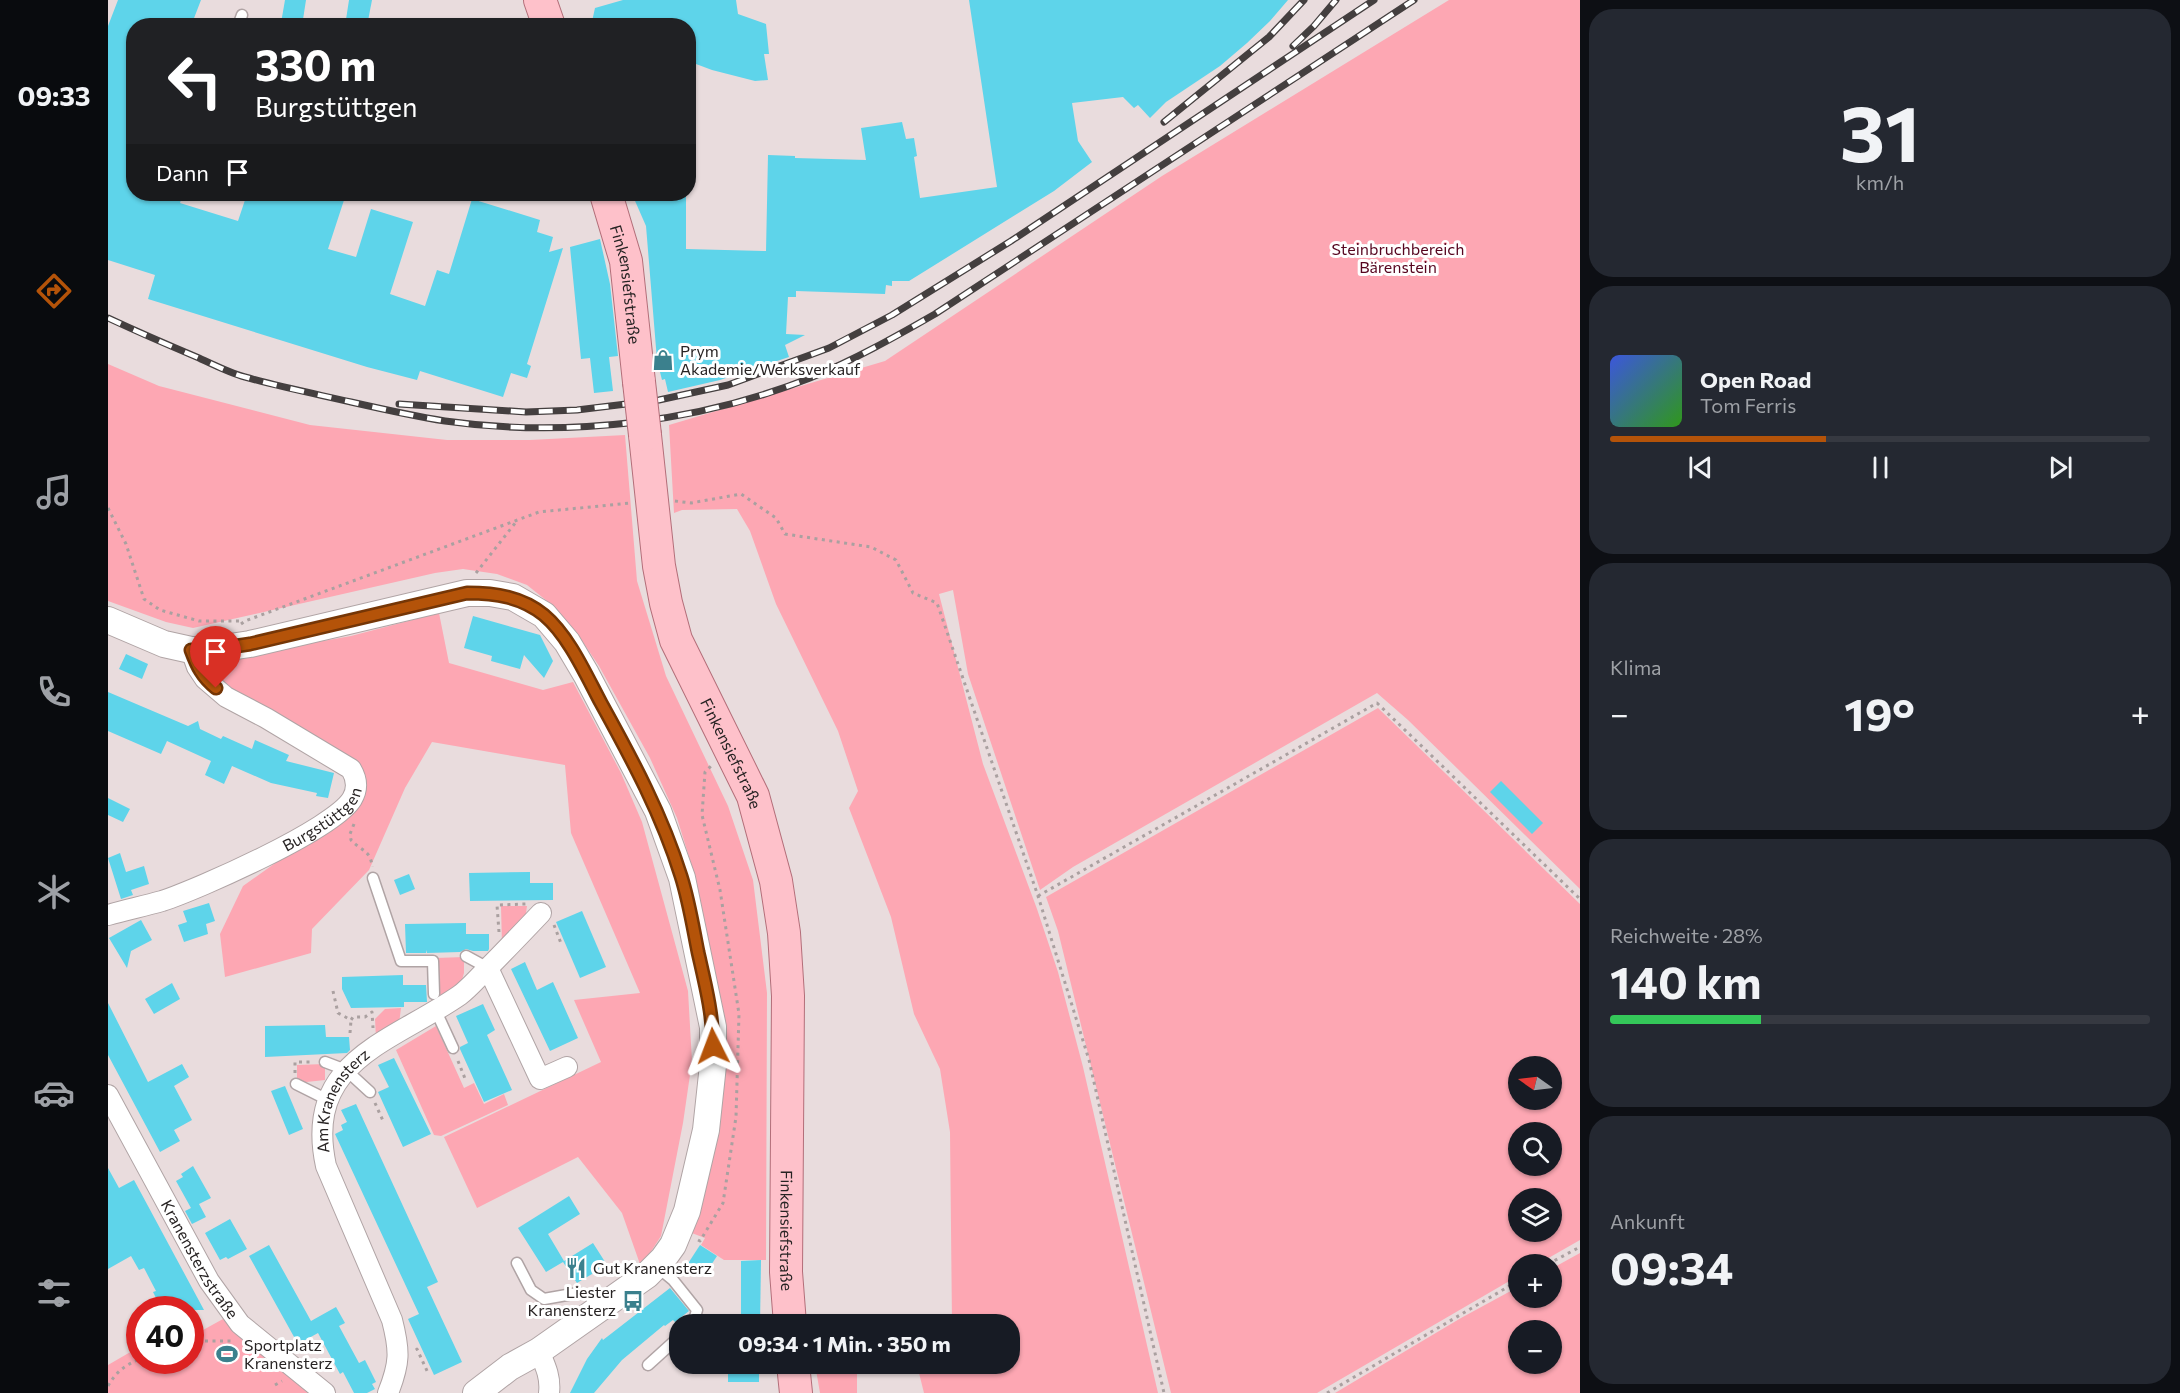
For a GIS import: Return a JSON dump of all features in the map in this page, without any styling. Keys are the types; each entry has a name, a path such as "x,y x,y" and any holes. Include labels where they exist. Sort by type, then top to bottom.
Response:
{"main road":[{"path":"540,0 546,18"},
{"name":"Finkensiefstraße","path":"608,201 626,261 664,594 676,640 753,796 776,881 784,933 788,996 786,1272 789,1314"},
{"path":"794,1374 796,1393"}],"street":[{"path":"108,620 164,644 191,650 210,650 250,644 467,593 490,593 513,597 544,615 567,642 658,811 682,878 713,1027 713,1065 707,1120 695,1182 673,1245 647,1275 539,1351 510,1367 476,1393"},
{"name":"Burgstüttgen","path":"108,915 162,900 226,874 284,846 330,819 351,802 356,792 356,778 351,769 226,697 205,679 197,667 191,650"},
{"name":"Am Kranensterz","path":"388,1393 398,1366 398,1344 392,1320 326,1166 321,1144 328,1100 334,1086 346,1070 376,1045 434,1002 461,994 488,968 533,909"},
{"path":"488,968 540,1079 567,1067"},
{"name":"Kranensterzstraße","path":"108,1095 209,1281 240,1324 326,1393"},
{"path":"539,1351 547,1369 549,1393"}],"lane":[{"path":"373,872 401,961 433,961 434,1002 453,1048"},
{"path":"466,956 488,968"},
{"path":"324,1062 346,1070 370,1092"},
{"path":"296,1084 328,1100"},
{"path":"517,1263 531,1290 544,1299 578,1293 589,1296 598,1308"},
{"path":"656,1266 673,1280 697,1310 696,1314"},
{"path":"648,1365 669,1346"}],"path":[{"path":"236,628 245,621 538,512 652,500 691,503 741,494 776,518 785,534 871,547 896,560 913,593 937,603 1038,896 1089,1060 1164,1393"},
{"path":"108,508 126,544 144,599 160,610 199,621 245,621"},
{"path":"476,573 517,520"},
{"path":"1038,896 1377,702 1580,899"},
{"path":"719,759 705,772 702,815 720,890"},
{"path":"352,829 351,840 368,853 373,872"},
{"path":"499,937 497,904 533,909"},
{"path":"333,991 336,1011 351,1020"},
{"path":"351,1020 353,1017 365,1017 372,1012 373,1032"},
{"path":"350,1033 351,1020"},
{"path":"453,1048 466,1081"},
{"path":"296,1084 295,1062 324,1062"},
{"path":"370,1092 384,1123"},
{"path":"700,1241 723,1203 726,1181"},
{"path":"1562,1257 1580,1247"},
{"path":"1327,1393 1508,1287"},
{"path":"108,1386 114,1376 126,1365"}],"green space":[{"name":"Steinbruchbereich Bärenstein","path":"1449,0 1580,0 1580,889 1408,720 1377,693 1073,867 1040,890 968,674 953,590 939,594 983,764 1058,972 1083,1067 1158,1393 924,1393 919,1374 1020,1374 1020,1314 952,1314 950,1132 940,1069 914,1014 891,917 849,808 858,791 838,731 776,604 750,531 737,509 682,510 674,513 669,425 885,361 1162,176"},
{"path":"108,364 159,386 310,425 447,440 530,440 625,435 637,581 666,676 728,806 753,880 767,993 766,1260 724,1260 701,1245 705,1238 689,1232 722,1067 719,990 694,873 677,818 650,758 599,666 578,635 552,605 527,585 497,574 463,569 435,573 193,628 166,622 108,601"},
{"path":"439,613 449,663 543,690 573,682 621,773 642,822 688,991 692,1061 683,1123 661,1236 641,1267 622,1213 578,1157 477,1208 444,1137 601,1062 574,1000 640,993 571,833 565,765 432,742 405,788 369,870 312,929 311,953 225,977 220,934 243,886 295,849 337,826 355,806 365,776 357,762 214,681 221,659 351,636"},
{"path":"1378,708 1580,904 1580,1240 1556,1254 1508,1254 1508,1282 1317,1393 1171,1393 1058,931 1046,897"},
{"path":"501,906 527,906 525,920 502,945"},
{"path":"464,957 464,973 460,987 437,1001 436,958"},
{"path":"401,1008 399,1024 376,1038 375,1019 385,1009"},
{"path":"436,1026 464,1088 474,1083 484,1104 504,1094 508,1105 441,1136 434,1135 396,1050"},
{"path":"325,1064 325,1080 297,1083 297,1065"},
{"path":"1580,1253 1580,1393 1335,1393 1508,1292 1508,1308 1562,1308 1562,1263"},
{"name":"Sportplatz Kranensterz","path":"223,1319 308,1393 108,1393 108,1365 126,1355 126,1374 204,1374 204,1329"},
{"name":"Steinbruchbereich Bärenstein","path":"817,1374 857,1374 857,1393 820,1393"}],"building":[{"path":"118,0 201,0 194,18 126,18 126,201 181,201 180,203 238,221 245,201 344,201 328,249 356,257 371,209 413,222 390,294 425,306 437,270 449,274 471,201 478,201 540,220 537,232 553,237 549,252 563,248 527,364 531,366 527,378 511,373 503,397 420,371 417,380 367,367 148,299 155,275 108,260 108,26"},
{"path":"285,0 306,0 303,18 282,18"},
{"path":"349,0 372,0 369,18 346,18"},
{"path":"623,0 736,0 738,14 766,24 769,54 764,54 768,80 755,81 696,64 696,18 593,18 595,8"},
{"path":"969,0 1288,0 1247,43 1220,66 1166,102 1150,118 1138,105 1134,108 1123,97 1072,103 1078,141 1092,162 1054,191 909,281 892,281 892,286 886,285 885,294 796,291 796,297 788,297 786,334 805,335 785,345 789,357 720,380 668,392 657,360 646,226 635,201 686,201 686,249 766,251 768,155 866,160 861,128 902,122 906,139 914,138 917,156 914,157 920,198 997,187"},
{"path":"600,239 610,284 618,356 609,357 613,391 594,393 590,358 581,359 570,247"},
{"path":"473,616 540,635 553,661 544,678 524,655 520,669 491,661 492,656 464,648"},
{"path":"126,654 148,664 142,679 119,669"},
{"path":"108,692 188,726 198,721 200,729 221,739 223,736 252,749 255,740 289,755 286,761 334,773 328,798 316,796 317,793 271,783 232,766 224,784 205,775 211,761 167,741 161,754 108,731"},
{"path":"1501,781 1543,823 1532,834 1490,792"},
{"path":"108,798 130,809 123,822 108,815"},
{"path":"120,853 126,872 144,866 149,884 131,890 133,895 121,899 108,858"},
{"path":"530,872 530,883 553,883 553,900 470,901 469,873"},
{"path":"409,874 415,889 400,895 394,880"},
{"path":"209,903 215,921 206,924 208,934 184,942 178,925 187,922 183,911"},
{"path":"582,911 606,967 580,978 556,922"},
{"path":"141,920 152,940 131,951 127,968 109,938"},
{"path":"466,923 466,934 489,934 488,951 466,949 460,952 427,953 426,950 426,953 406,953 405,924"},
{"path":"525,962 537,990 553,982 578,1038 550,1051 511,969"},
{"path":"403,975 403,985 426,985 427,1002 404,1002 404,1007 351,1008 342,989 342,977"},
{"path":"172,983 180,999 154,1014 145,999"},
{"path":"108,1003 148,1082 182,1064 189,1077 174,1086 192,1120 174,1130 180,1141 160,1152 108,1055"},
{"path":"483,1004 495,1030 487,1035 512,1090 484,1102 460,1049 468,1043 456,1016"},
{"path":"325,1025 326,1037 349,1037 350,1050 347,1053 265,1057 265,1026"},
{"path":"394,1058 431,1134 403,1147 378,1092 389,1087 378,1065"},
{"path":"285,1086 303,1129 289,1135 271,1091"},
{"path":"356,1104 438,1282 427,1287 462,1362 434,1375 408,1319 419,1314 335,1134 343,1130 341,1125 347,1122 341,1110"},
{"path":"193,1166 211,1198 199,1204 206,1217 192,1224 185,1211 191,1208 176,1181 183,1177 181,1174"},
{"path":"108,1168 119,1188 134,1180 196,1296 155,1296 153,1292 156,1291 144,1268 139,1270 131,1256 108,1269"},
{"path":"569,1196 580,1214 548,1234 564,1261 593,1243 607,1265 577,1283 563,1262 546,1272 518,1228"},
{"path":"230,1219 247,1249 228,1259 226,1257 220,1260 205,1233"},
{"path":"269,1245 311,1321 336,1307 345,1323 339,1326 359,1363 365,1360 376,1382 372,1384 375,1389 367,1393 354,1393 343,1372 340,1374 318,1333 298,1344 249,1256"},
{"path":"700,1245 717,1256 704,1276 687,1265"},
{"path":"761,1260 760,1314 741,1314 741,1261"},
{"path":"670,1288 689,1311 685,1314 669,1314 669,1323 622,1360 594,1393 570,1393 587,1359 602,1338 603,1340"},
{"path":"728,1374 759,1374 759,1382 728,1382"}],"railway":[{"path":"1164,122 1269,37 1304,0"},
{"path":"1293,46 1336,0"},
{"path":"399,404 526,412 577,410 659,400 728,385 829,348 892,315 1011,241 1374,0"},
{"path":"108,318 239,375 409,415 445,421 537,428 584,427 677,416 722,406 810,378 874,348 935,314 1414,0"}],"place":[{"name":"Prym Akademie/Werksverkauf","path":"663,360"},
{"name":"Gut Kranensterz","path":"576,1268"},
{"name":"Liester Kranensterz","path":"633,1301"},
{"name":"Sportplatz Kranensterz","path":"227,1354"}],"route":[{"path":"216,688 205,679 197,667 191,650 210,650 250,644 467,593 490,593 513,597 544,615 567,642 586,674 658,811 682,878 707,990 713,1027 713,1046"}]}
